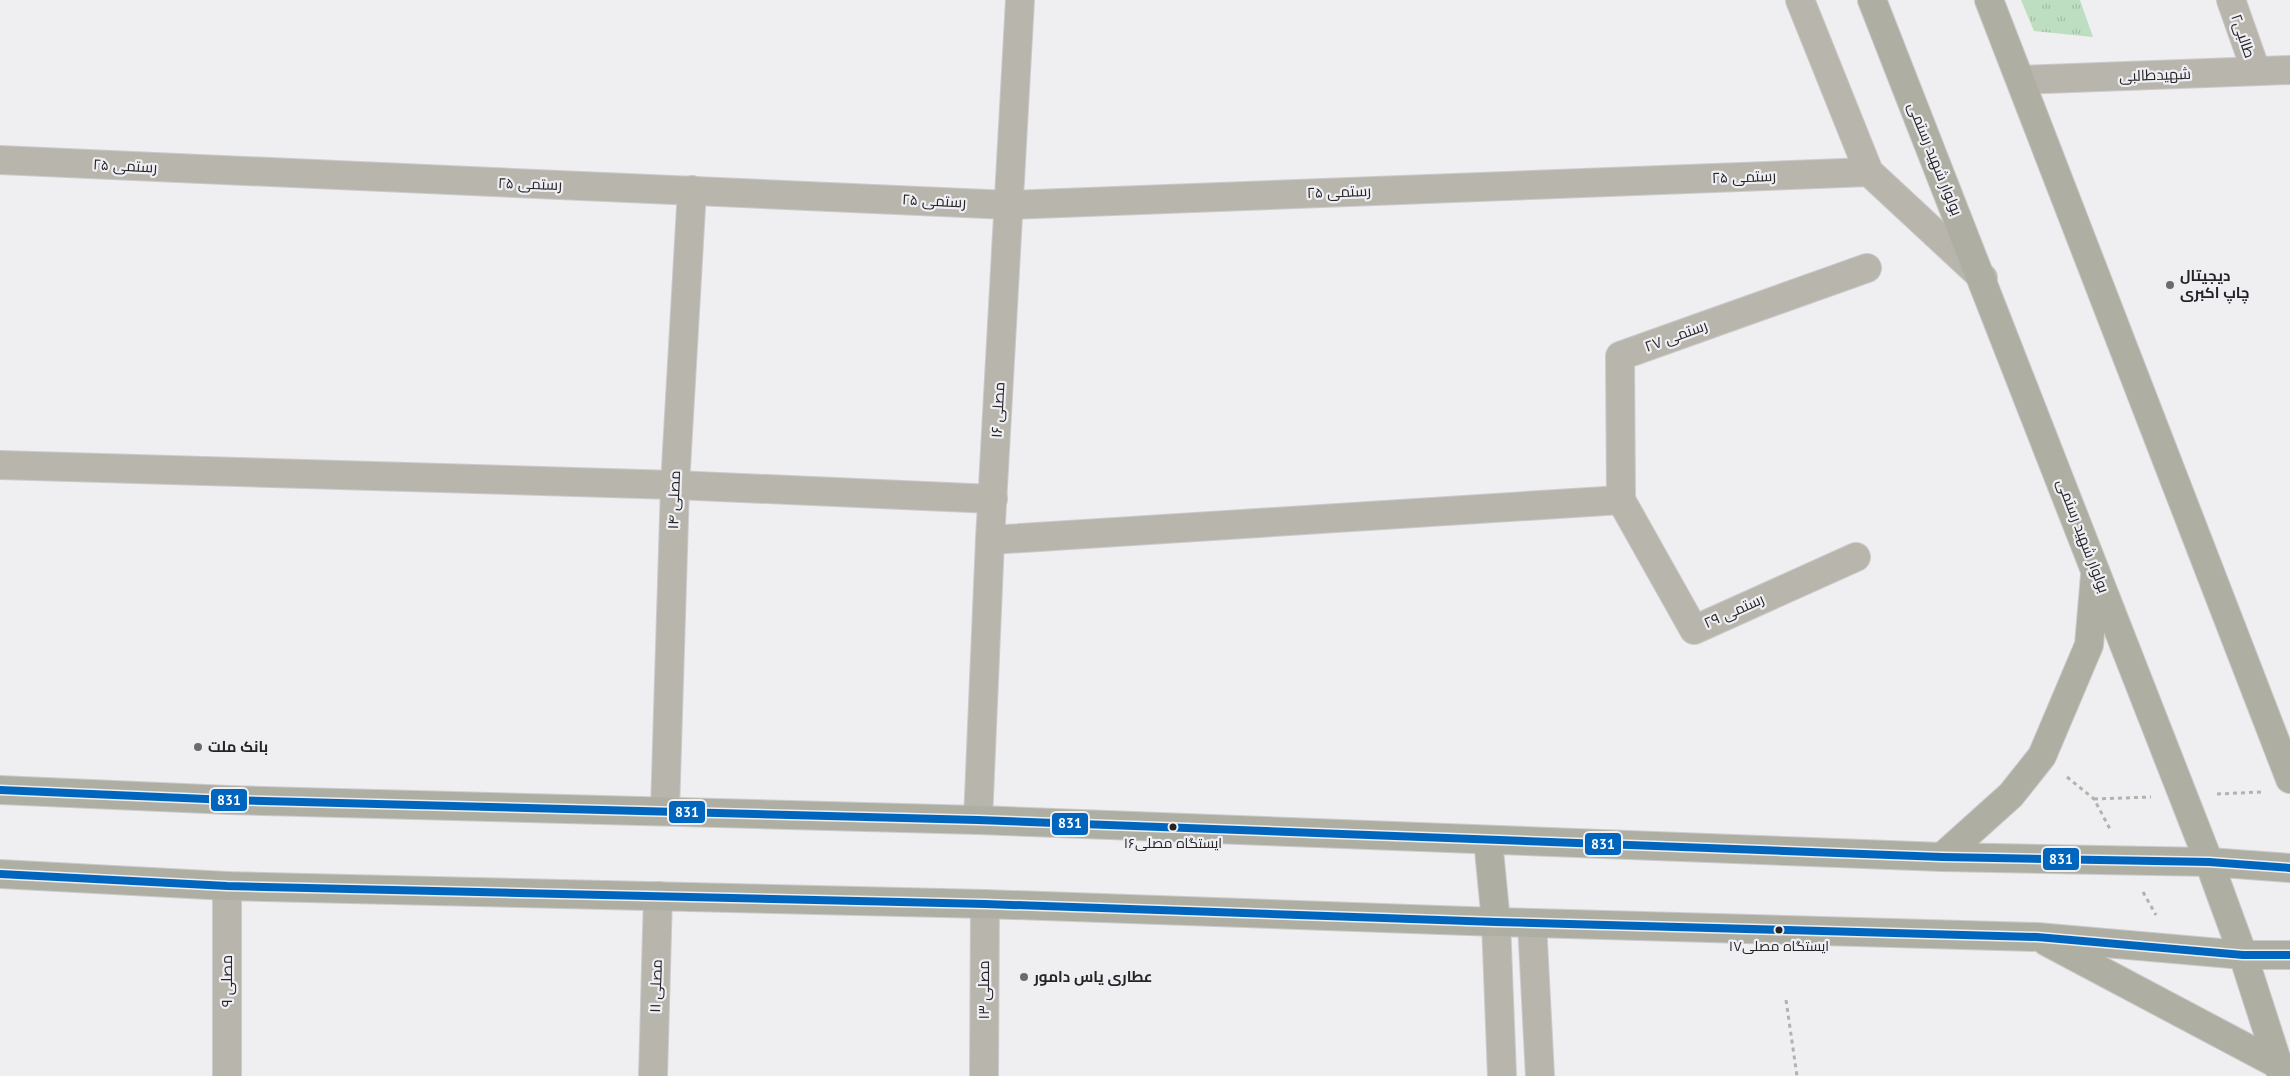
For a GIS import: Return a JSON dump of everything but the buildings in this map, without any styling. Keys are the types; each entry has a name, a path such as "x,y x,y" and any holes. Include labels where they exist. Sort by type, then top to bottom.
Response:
{"main road":[{"name":"بولوار شهید رستمی","path":"1872,0 2209,862 2243,955 2280,1070"},
{"path":"1989,0 2290,779"},
{"path":"1942,857 2012,795 2042,756 2089,645 2095,569"},
{"path":"2266,714 2290,736"},
{"path":"0,790 230,800 978,820 1942,857 2209,862 2290,868"},
{"path":"1488,840 1496,922"},
{"path":"0,874 227,886 985,904 1496,922 2037,937 2243,955 2290,956"},
{"path":"2037,937 2280,1070"}],"street":[{"name":"مصلی ۱۶","path":"978,820 990,540 1020,0"},
{"path":"1800,0 1869,172 1982,278"},
{"name":"طالبی۲","path":"2231,0 2256,72"},
{"name":"شهیدطالبی","path":"2021,80 2290,70"},
{"name":"رستمی ۲۵","path":"0,160 1009,205 1869,172"},
{"name":"مصلی ۱۴","path":"665,811 674,485 692,190"},
{"name":"رستمی ۲۷","path":"1621,500 1620,356 1867,268"},
{"path":"0,465 674,485 993,499"},
{"path":"990,540 1621,500"},
{"name":"رستمی ۲۹","path":"1621,500 1694,630 1856,557"},
{"name":"مصلی ۹","path":"226,1076 227,886"},
{"name":"مصلی ۱۱","path":"653,1076 658,896"},
{"name":"مصلی ۱۳","path":"984,1076 985,904"},
{"path":"1496,922 1502,1076"},
{"path":"1532,923 1540,1076"}],"path":[{"path":"1786,1000 1798,1076"}],"green space":[{"path":"2021,0 2080,0 2093,37 2034,31"}],"transit line":[{"name":"831","path":"0,790 229,800 978,820 1942,857 2209,862 2290,868"},
{"name":"831","path":"0,874 227,886 985,904 1496,922 2037,937 2243,955 2290,955"}],"place":[{"name":"دیجیتال چاپ اکبری","path":"2170,285"},
{"name":"بانک ملت","path":"198,747"},
{"name":"ایستگاه مصلی۱۶","path":"1173,827"},
{"name":"ایستگاه مصلی۱۷","path":"1779,930"},
{"name":"عطاری یاس دامور","path":"1024,977"}]}
